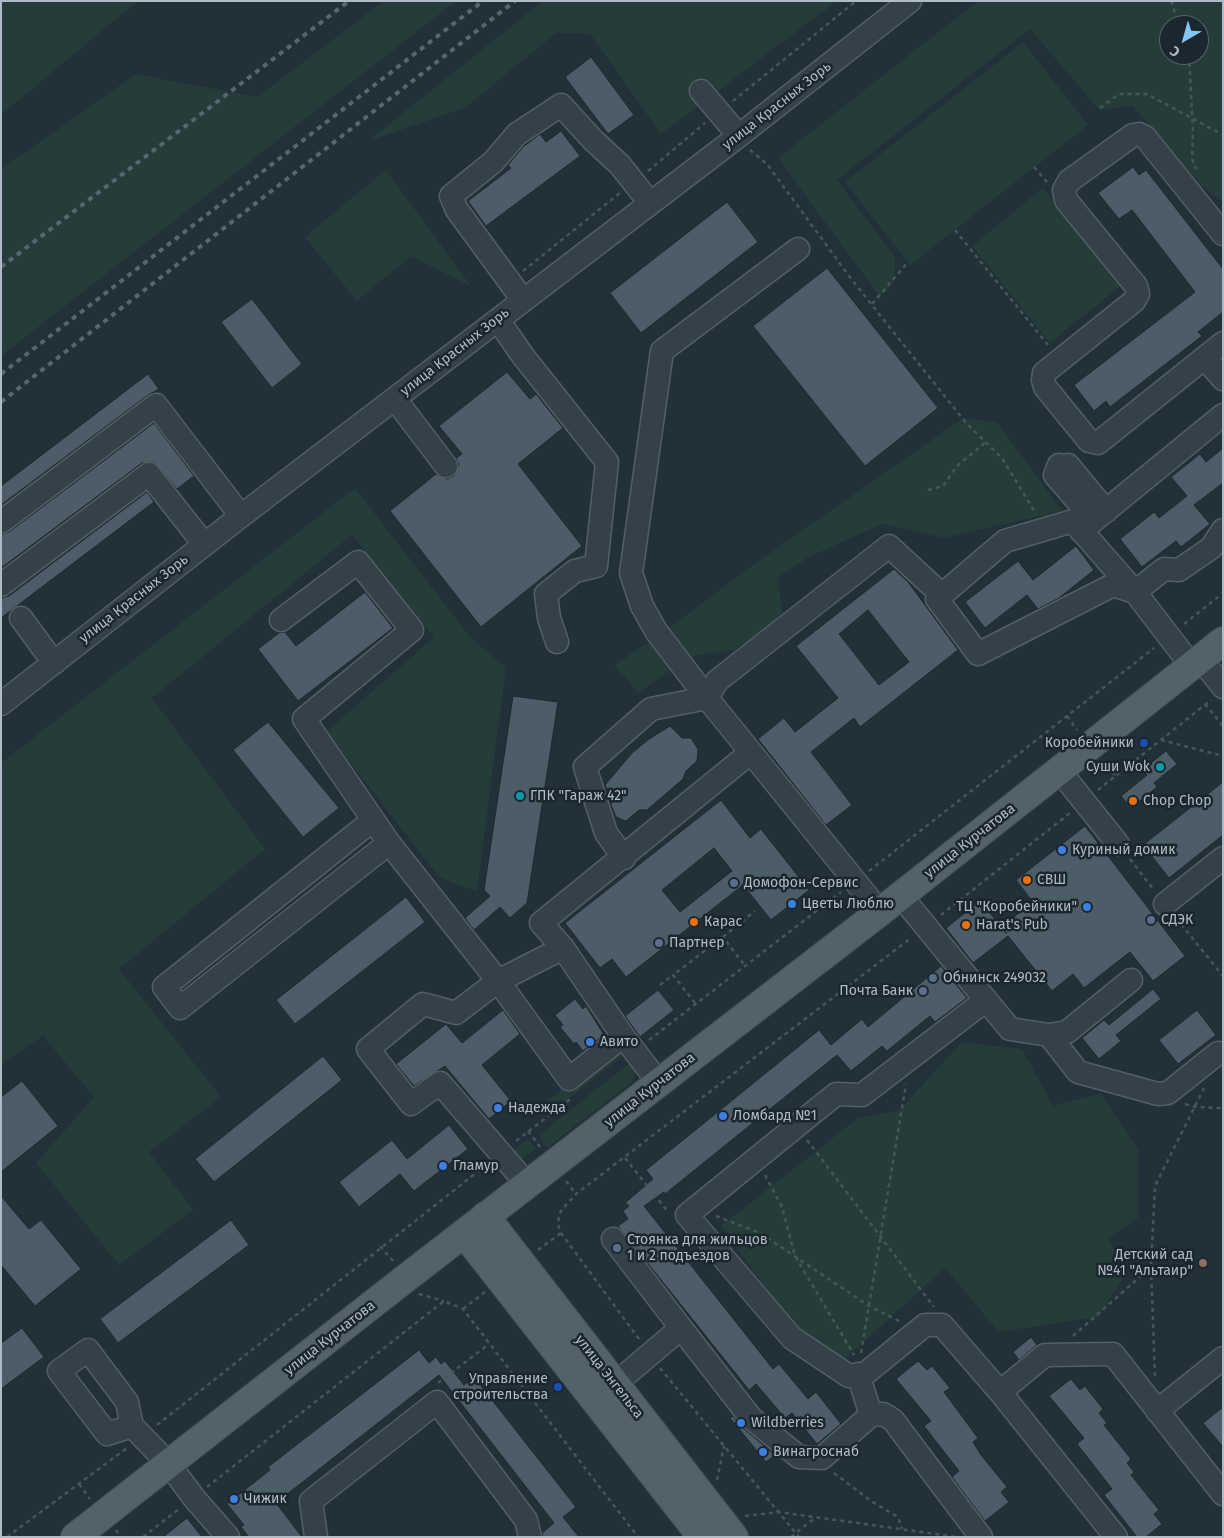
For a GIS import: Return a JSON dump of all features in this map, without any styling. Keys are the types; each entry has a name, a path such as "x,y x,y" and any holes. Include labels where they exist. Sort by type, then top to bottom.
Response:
{"main road":[{"name":"улица Курчатова","path":"75,1537 485,1216 901,896 1223,641"},
{"name":"улица Энгельса","path":"485,1216 614,1384 737,1526"},
{"name":"улица Энгельса","path":"464,1233 694,1534"}],"street":[{"name":"улица Красных Зорь","path":"1,704 240,516 737,137 910,1"},
{"path":"701,90 737,137"},
{"path":"523,300 457,210 451,196 493,162 518,134 561,105 593,140 620,165 650,203"},
{"path":"1223,234 1146,137 1139,134 1133,135 1069,181 1064,190 1066,200 1136,286 1138,294 1134,301 1044,373 1043,380 1045,387 1089,441 1094,444 1098,443 1223,343"},
{"path":"798,249 662,351 631,573 642,606 656,631 750,753 880,912"},
{"path":"498,320 523,356 607,462 596,566 576,571 546,594 549,618 557,642"},
{"path":"1205,358 1223,379"},
{"path":"395,399 446,466"},
{"path":"1,522 156,405 240,516"},
{"path":"1135,592 1112,585 978,654 937,599 1005,541 1074,521 1094,521 1223,415"},
{"path":"1064,465 1055,475 1094,521 1135,592 1196,662 1223,687"},
{"path":"1,585 149,474 204,544"},
{"path":"1135,592 1164,570 1179,570 1211,548 1223,530"},
{"path":"708,698 717,681 890,546 942,595"},
{"path":"282,620 358,562 412,630 304,719 389,843 498,980 569,1078 623,1036"},
{"path":"21,618 54,663"},
{"path":"624,858 606,833 585,767 651,709 708,698"},
{"path":"659,1083 623,1036 563,948 541,923 624,858 750,753"},
{"path":"1060,770 1118,844"},
{"path":"373,820 164,987 180,1008 389,843"},
{"path":"1165,904 1223,858"},
{"path":"901,896 1010,1028 1048,1036 1067,1032 1131,980"},
{"path":"527,1184 440,1083 412,1104 368,1049 423,1004 456,1013 498,980 563,948"},
{"path":"859,1370 849,1376 792,1338 687,1214 836,1094 862,1095 986,1000"},
{"path":"1048,1036 1078,1072 1158,1094 1168,1093 1218,1053"},
{"path":"613,1238 751,1418 799,1457 822,1458 870,1415 883,1414 892,1420 981,1537"},
{"path":"859,1370 866,1373 928,1328 942,1325 1000,1392 1116,1537"},
{"path":"614,1384 681,1328"},
{"path":"1000,1392 1045,1355 1113,1354 1223,1494"},
{"path":"1157,1411 1223,1358"},
{"path":"859,1370 870,1415"},
{"path":"316,1537 311,1501 437,1402 526,1520 530,1537"},
{"path":"132,1426 169,1464 228,1537"}],"path":[{"path":"509,282 856,1"},
{"path":"1170,1 1175,15"},
{"path":"1190,65 1193,117 1192,159 1199,178"},
{"path":"1100,108 1120,94 1147,94 1193,117 1223,135"},
{"path":"737,137 767,164 872,304 966,423 1002,458 1036,512 1044,530"},
{"path":"954,230 1060,360"},
{"path":"872,304 908,262"},
{"path":"928,490 943,486 958,466 986,442"},
{"path":"1206,704 1223,726"},
{"path":"1161,740 1223,756"},
{"path":"660,985 755,911"},
{"path":"723,936 745,966"},
{"path":"673,975 696,1004"},
{"path":"859,1370 910,1058"},
{"path":"1157,1411 1151,1267 1155,1186 1208,1082"},
{"path":"1158,1094 1195,1107 1223,1108"},
{"path":"695,1208 760,1233 869,1306 928,1328 935,1309 797,1126"},
{"path":"528,1131 543,1151"},
{"path":"625,1158 649,1188"},
{"path":"757,1158 782,1207 795,1256 859,1370"},
{"path":"566,1180 576,1194"},
{"path":"380,1246 396,1266"},
{"path":"1052,1355 1151,1267"},
{"path":"418,1294 444,1302"},
{"path":"437,1402 429,1390 489,1344"},
{"path":"716,1489 724,1445"},
{"path":"822,1458 830,1470 871,1501 898,1517 902,1529"},
{"path":"737,1526 779,1512 959,1537"},
{"path":"791,1537 816,1517"}],"green space":[{"path":"1,1 138,1 1,115"},
{"path":"384,1 456,1 1,356 1,169 136,74 257,97"},
{"path":"543,1 837,1 661,134 590,34 556,33 465,108 368,141"},
{"path":"978,1 1223,1 1223,203 1201,185 1132,105 1100,111 1030,29 837,180 895,257 894,283 880,297 778,158"},
{"path":"1023,42 1088,125 910,265 845,182"},
{"path":"386,170 471,286 411,256 357,301 306,239 308,234"},
{"path":"1043,188 1122,285 1050,343 972,246"},
{"path":"963,418 997,422 1062,511 944,538 882,524 809,557 778,577 783,620 734,650 689,657 638,693 615,665 680,620 747,569"},
{"path":"355,488 471,638 506,667 477,891 440,878 326,732 434,637 352,535 152,698 265,849 119,969 221,1097 149,1152 193,1210 119,1265 36,1163 94,1097 43,1036 1,1064 1,763"},
{"path":"962,1042 1022,1049 1053,1106 1101,1093 1138,1150 1138,1218 1108,1239 1126,1274 1098,1317 999,1332 945,1268 845,1359 795,1329 721,1226 858,1118 898,1111"},
{"path":"620,1044 628,1052 552,1112 547,1101"},
{"path":"633,1060 636,1071 633,1081 547,1148 539,1135"},
{"path":"528,1139 536,1148 520,1160 513,1151"}],"building":[{"path":"591,57 634,115 608,134 565,77"},
{"path":"561,131 580,156 486,226 468,201 511,168 508,165 523,147 540,134 546,142"},
{"path":"1133,167 1139,175 1146,170 1223,269 1223,312 1198,332 1202,336 1110,407 1106,401 1094,411 1074,385 1195,292 1132,210 1119,219 1098,193"},
{"path":"727,202 758,242 641,333 610,293"},
{"path":"827,268 938,408 865,466 753,326"},
{"path":"252,299 302,364 272,388 221,322"},
{"path":"507,372 530,399 536,394 563,428 518,464 582,546 481,627 390,511 436,474 447,479 454,476 459,465 456,458 462,454 439,426"},
{"path":"148,374 159,389 148,395 1,505 1,486"},
{"path":"154,423 194,476 177,489 154,462 142,463 1,568 1,535 9,532"},
{"path":"1223,448 1223,483 1194,505 1210,524 1181,547 1176,541 1142,567 1120,539 1154,512 1159,518 1187,496 1171,477 1200,454 1206,462"},
{"path":"147,492 154,502 1,618 1,598 9,596"},
{"path":"1076,546 1094,570 1059,598 1038,609 1027,595 985,628 965,602 1018,561 1033,580"},
{"path":"894,569 908,582 958,650 860,727 854,718 811,752 852,805 826,825 758,739 784,718 795,732 838,698 796,646","holes":["868,610 909,662 879,685 839,634"]},
{"path":"365,592 393,628 298,701 258,649 279,633 285,632 296,646"},
{"name":"ГПК \"Гараж 42\"","path":"513,696 558,702 527,903 510,918 500,907 474,930 465,918 490,896 484,890"},
{"path":"268,722 339,808 303,837 233,750"},
{"path":"670,726 682,738 691,738 698,749 697,761 686,771 683,779 647,810 639,810 626,821 616,817 611,805 613,799 605,785 632,753 649,739"},
{"path":"1166,751 1177,764 1154,783 1157,787 1131,808 1121,796 1147,775 1142,770"},
{"path":"1223,782 1223,835 1169,878 1143,845"},
{"path":"721,800 750,838 761,829 809,890 771,920 743,885 626,977 612,959 600,968 565,923","holes":["714,848 732,871 680,912 662,890"]},
{"name":"ТЦ \"Коробейники\"","path":"1085,826 1185,956 1153,981 1130,952 1084,988 1073,974 1052,991 1008,936 973,963 946,928 980,901 1001,927 1033,902 1016,880"},
{"path":"406,897 425,922 295,1024 276,1000"},
{"path":"941,966 967,998 935,1022 930,1016 887,1051 882,1046 851,1071 837,1055 665,1194 664,1192 644,1206 773,1369 779,1364 808,1399 816,1392 841,1424 817,1444 792,1413 785,1418 756,1384 749,1390 618,1226 628,1219 623,1211 629,1206 625,1203 653,1179 646,1170 819,1030 831,1045 862,1019 868,1027"},
{"path":"1153,989 1161,999 1116,1035 1121,1041 1099,1059 1082,1038 1104,1020 1109,1025"},
{"path":"658,990 674,1010 640,1037 625,1016"},
{"path":"575,999 583,1009 586,1006 604,1035 583,1051 576,1042 574,1044 560,1027 563,1025 555,1015"},
{"path":"503,1010 520,1034 482,1065 511,1101 489,1119 445,1066 414,1086 396,1064 446,1024 462,1043"},
{"path":"1197,1010 1216,1035 1178,1064 1159,1040"},
{"path":"323,1056 342,1080 214,1182 195,1159"},
{"path":"22,1081 58,1126 1,1172 1,1097"},
{"path":"449,1125 468,1149 414,1191 400,1174 359,1207 339,1182 392,1140 407,1159"},
{"path":"1,1196 29,1229 41,1220 81,1269 35,1306 1,1265"},
{"path":"231,1220 249,1245 118,1343 100,1319"},
{"path":"22,1328 44,1357 1,1389 1,1343"},
{"path":"1031,1337 1037,1345 1019,1360 1013,1352"},
{"path":"419,1350 429,1363 436,1357 441,1364 445,1361 464,1385 474,1377 576,1507 563,1517 579,1537 543,1537 542,1533 554,1523 439,1375 276,1503 302,1537 249,1537 241,1527 244,1525 227,1504 270,1470 268,1467"},
{"path":"918,1361 927,1370 932,1366 950,1388 944,1392 978,1438 973,1442 981,1455 1007,1487 1001,1492 1009,1502 985,1521 952,1477 959,1471 924,1426 931,1421 896,1379"},
{"path":"1071,1379 1080,1390 1085,1386 1103,1409 1099,1413 1107,1423 1104,1425 1131,1459 1127,1463 1134,1472 1131,1475 1159,1510 1154,1514 1162,1524 1146,1537 1137,1537 1104,1495 1112,1489 1077,1444 1084,1438 1049,1396"},
{"path":"1223,1407 1223,1447 1203,1423"},
{"path":"733,1416 743,1428 775,1455 766,1462 730,1418"},
{"path":"187,1518 202,1537 163,1537"}],"railway":[{"path":"1,267 349,1"},
{"path":"1,374 483,1"},
{"path":"1,402 515,1"}],"place":[{"name":"Коробейники","path":"1144,743"},
{"name":"Суши Wok","path":"1160,767"},
{"name":"ГПК \"Гараж 42\"","path":"520,796"},
{"name":"Chop Chop","path":"1133,801"},
{"name":"Куриный домик","path":"1062,850"},
{"name":"СВШ","path":"1027,880"},
{"name":"Домофон-Сервис","path":"734,883"},
{"name":"Цветы Люблю","path":"792,904"},
{"name":"ТЦ \"Коробейники\"","path":"1087,907"},
{"name":"СДЭК","path":"1151,920"},
{"name":"Карас","path":"694,922"},
{"name":"Harat's Pub","path":"966,925"},
{"name":"Партнер","path":"659,943"},
{"name":"Обнинск 249032","path":"933,978"},
{"name":"Почта Банк","path":"923,991"},
{"name":"Авито","path":"590,1042"},
{"name":"Надежда","path":"498,1108"},
{"name":"Ломбард №1","path":"723,1116"},
{"name":"Гламур","path":"443,1166"},
{"name":"Стоянка для жильцов 1 и 2 подъездов","path":"617,1248"},
{"name":"Детский сад №41 \"Альтаир\"","path":"1203,1263"},
{"name":"Управление строительства","path":"558,1387"},
{"name":"Wildberries","path":"741,1423"},
{"name":"Винагроснаб","path":"763,1452"},
{"name":"Чижик","path":"234,1499"}]}
